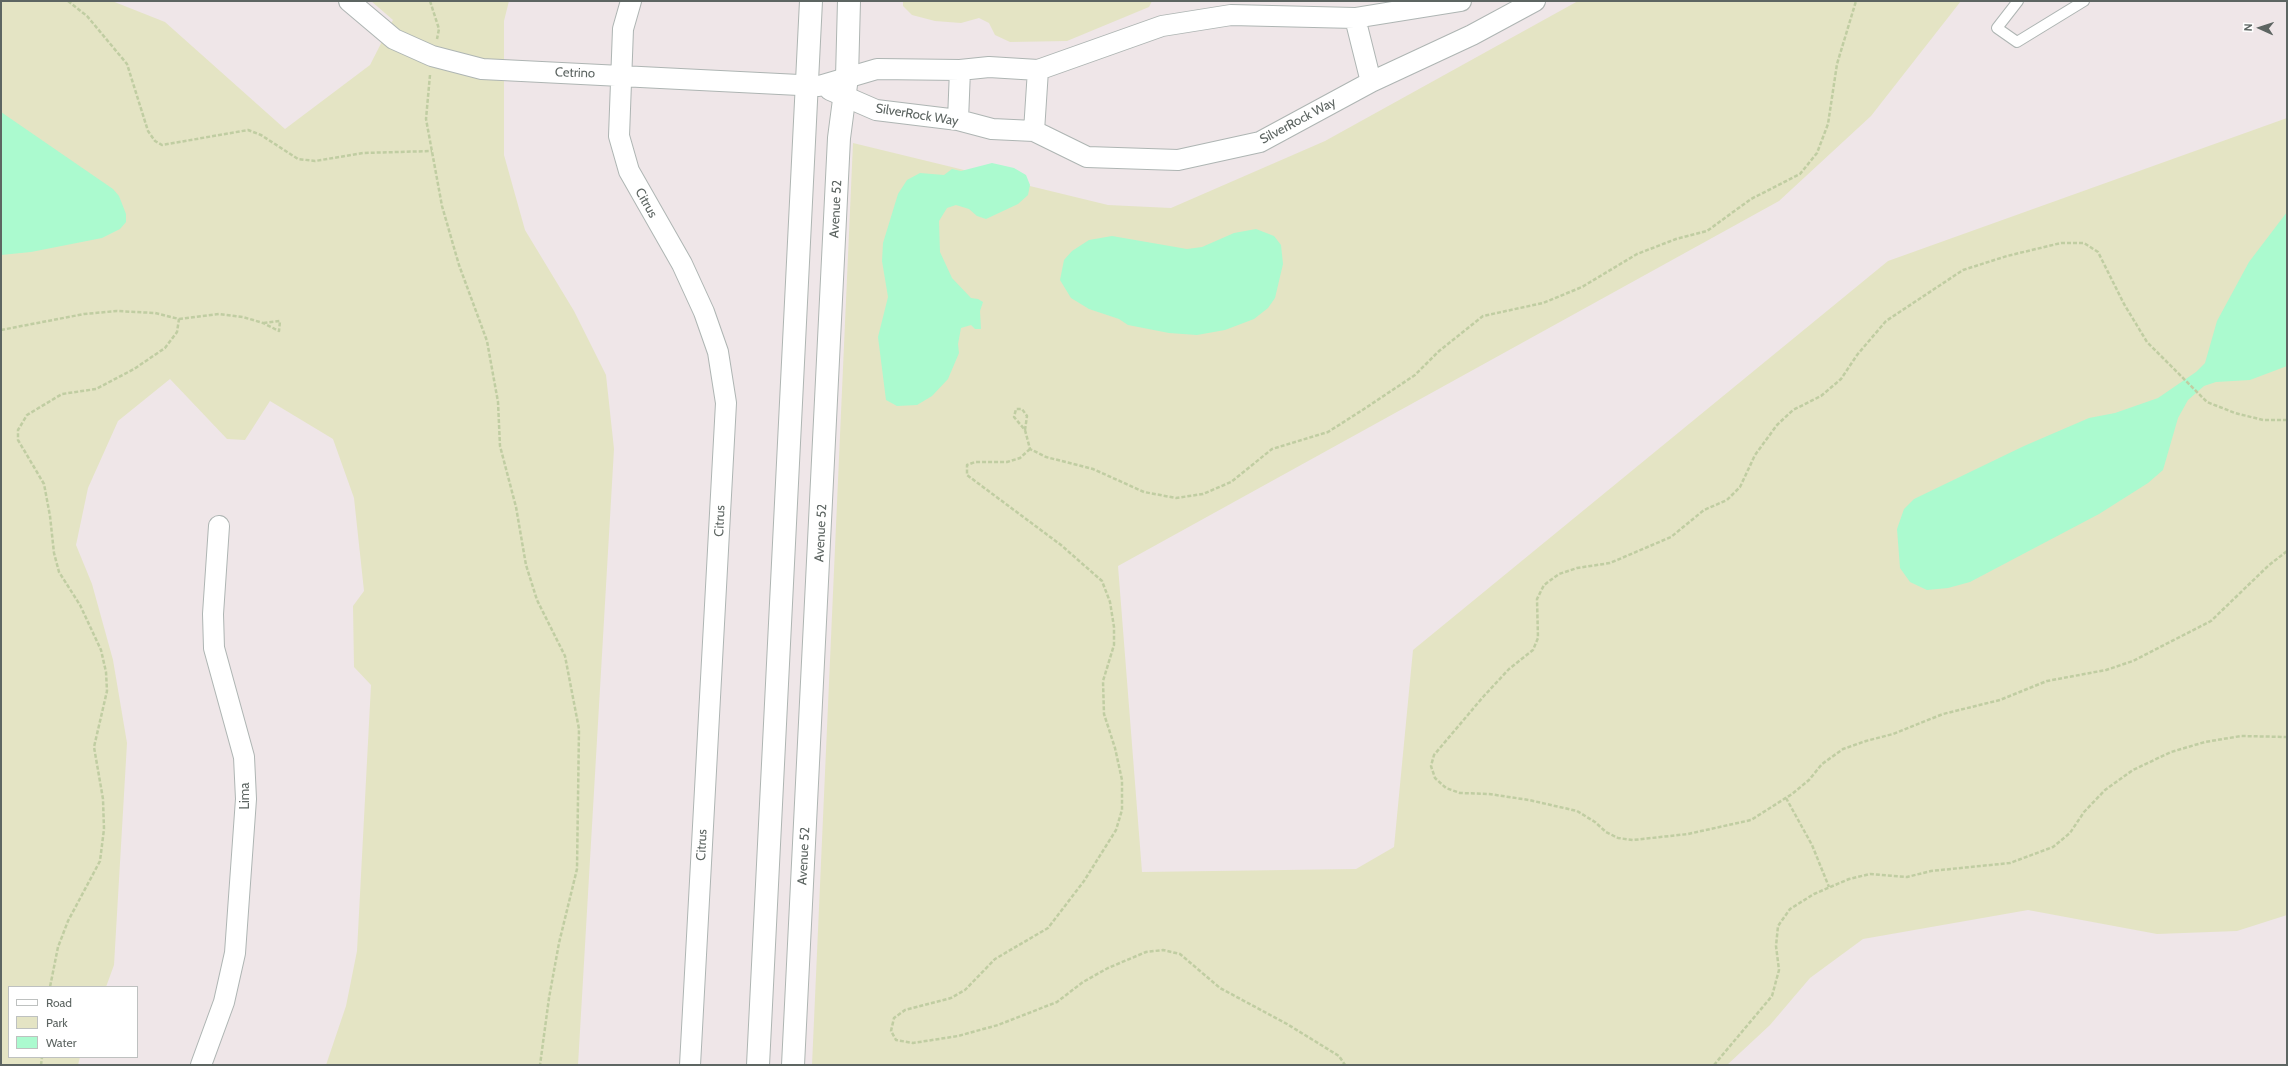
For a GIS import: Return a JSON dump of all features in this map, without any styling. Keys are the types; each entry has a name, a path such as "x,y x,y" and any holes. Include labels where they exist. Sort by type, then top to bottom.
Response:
{"main road":[{"path":"758,1065 813,85 811,1"},
{"name":"Avenue 52","path":"792,1065 839,138 846,87 849,1"}],"street":[{"name":"Cetrino","path":"350,1 394,39 432,56 482,69 813,85"},
{"name":"Citrus","path":"631,1 623,29 619,136 629,171 682,264 704,312 718,352 726,403 690,1065"},
{"path":"846,87 877,68 960,70 989,67 1038,70 1162,26 1224,16 1355,18 1461,1"},
{"name":"SilverRock Way","path":"813,85 846,87 876,110 958,120 992,129 1034,131 1087,156 1178,160 1260,142 1371,82 1472,35 1535,1"},
{"path":"1355,18 1371,82"},
{"path":"958,120 960,70"},
{"path":"1034,131 1038,70"},
{"name":"Lima","path":"201,1065 224,1002 235,953 246,799 244,758 214,648 213,614 219,526"}],"lane":[{"path":"2018,1 1997,28 2018,42 2084,1"}],"path":[{"path":"68,1 87,16 127,64 148,131 154,141 162,145 248,130 261,135 298,158 315,161 363,153 432,151"},
{"path":"430,1 439,29 432,56 426,119 442,206 459,264 487,341 498,402 500,446 516,507 526,565 537,600 565,656 579,729 577,869 557,951 540,1065"},
{"path":"1025,430 1014,417 1016,409 1022,409 1027,416 1025,430 1030,448 1046,457 1093,469 1144,492 1176,498 1203,494 1231,482 1272,449 1328,432 1415,375 1439,351 1483,316 1543,303 1582,287 1636,254 1676,239 1708,231 1751,199 1800,174 1817,153 1828,124 1837,64 1856,1"},
{"path":"2287,420 2263,420 2235,413 2207,402 2147,342 2124,304 2098,252 2084,243 2061,243 2007,256 1964,270 1886,321 1857,354 1841,379 1821,396 1793,410 1777,424 1755,455 1740,487 1727,500 1704,510 1671,537 1610,563 1577,568 1558,574 1544,584 1537,599 1538,638 1533,650 1509,669 1483,697 1434,754 1431,766 1435,778 1446,788 1460,793 1489,794 1530,800 1577,811 1595,822 1606,832 1618,838 1633,840 1688,834 1751,820 1786,798 1809,780 1822,764 1842,749 1893,734 1942,714 2000,700 2047,681 2106,670 2133,661 2211,621 2268,566 2287,551"},
{"path":"1,330 84,314 117,311 155,313 179,320 199,315 219,314 243,317 263,323 279,331 280,321 263,323"},
{"path":"50,986 56,954 68,921 100,861 104,829 103,799 94,748 103,713 107,684 101,650 80,605 59,572 54,553 50,516 44,484 18,440 18,430 27,415 62,394 96,389 165,348 177,332 179,320"},
{"path":"1030,448 1020,458 1007,462 975,462 968,465 967,475 1061,545 1102,581 1110,602 1114,627 1114,645 1104,681 1104,714 1115,748 1122,780 1122,810 1116,830 1084,881 1048,928 995,959 965,990 951,998 905,1010 894,1018 891,1031 896,1040 913,1043 958,1036 998,1025 1057,1002 1083,982 1108,968 1146,952 1163,950 1180,954 1220,988 1339,1056 1345,1065"},
{"path":"1714,1065 1772,996 1779,970 1776,946 1778,926 1790,909 1829,887 1849,879 1870,874 1907,877 1931,870 2010,863 2053,847 2070,833 2084,812 2105,790 2133,770 2170,752 2205,742 2241,736 2287,737"},
{"path":"1786,798 1812,845 1829,887"}],"green space":[{"path":"1,1 112,1 165,22 285,129 370,65 393,20 371,1 509,1 504,21 504,155 525,230 574,311 606,375 614,449 578,1065 326,1065 346,1006 357,951 371,685 354,667 353,606 364,591 354,498 333,439 270,401 245,440 227,439 170,379 118,421 88,488 76,545 92,584 113,660 127,743 114,965 106,986 8,986 8,1058 80,1058 78,1065 1,1065"},
{"path":"903,1 1152,1 1149,7 1067,41 1010,42 995,35 989,23 979,18 961,23 935,21 912,15 903,6"},
{"path":"1578,1 1961,1 1871,116 1779,201 1118,566 1142,872 1356,869 1394,847 1413,650 1888,261 2287,118 2287,915 2237,931 2157,934 2028,910 1863,939 1810,978 1770,1025 1727,1065 812,1065 853,143 1108,205 1171,208 1325,141"}],"water":[{"path":"1,112 113,189 119,196 126,214 126,222 120,229 102,238 31,252 1,255"},
{"path":"992,163 1014,168 1026,175 1030,185 1028,195 1018,204 986,219 977,216 969,209 956,205 947,208 939,221 940,252 952,278 971,298 978,299 983,302 980,311 981,329 975,329 971,325 961,328 958,344 959,353 948,379 932,396 917,405 897,406 886,400 878,337 888,297 882,261 883,243 898,194 907,180 920,173 944,175 952,169 961,171"},
{"path":"2287,212 2287,366 2250,380 2216,382 2204,386 2188,400 2178,418 2163,470 2148,483 2099,514 1970,582 1948,588 1927,590 1910,582 1900,568 1897,529 1904,509 1914,499 2024,446 2089,418 2115,413 2158,398 2196,372 2205,363 2217,321 2249,262"},
{"path":"1256,229 1274,236 1281,245 1283,264 1275,298 1268,308 1254,319 1225,330 1197,335 1169,333 1128,325 1119,319 1089,309 1071,298 1060,280 1064,260 1072,251 1089,240 1112,236 1187,249 1202,247 1234,233"}]}
